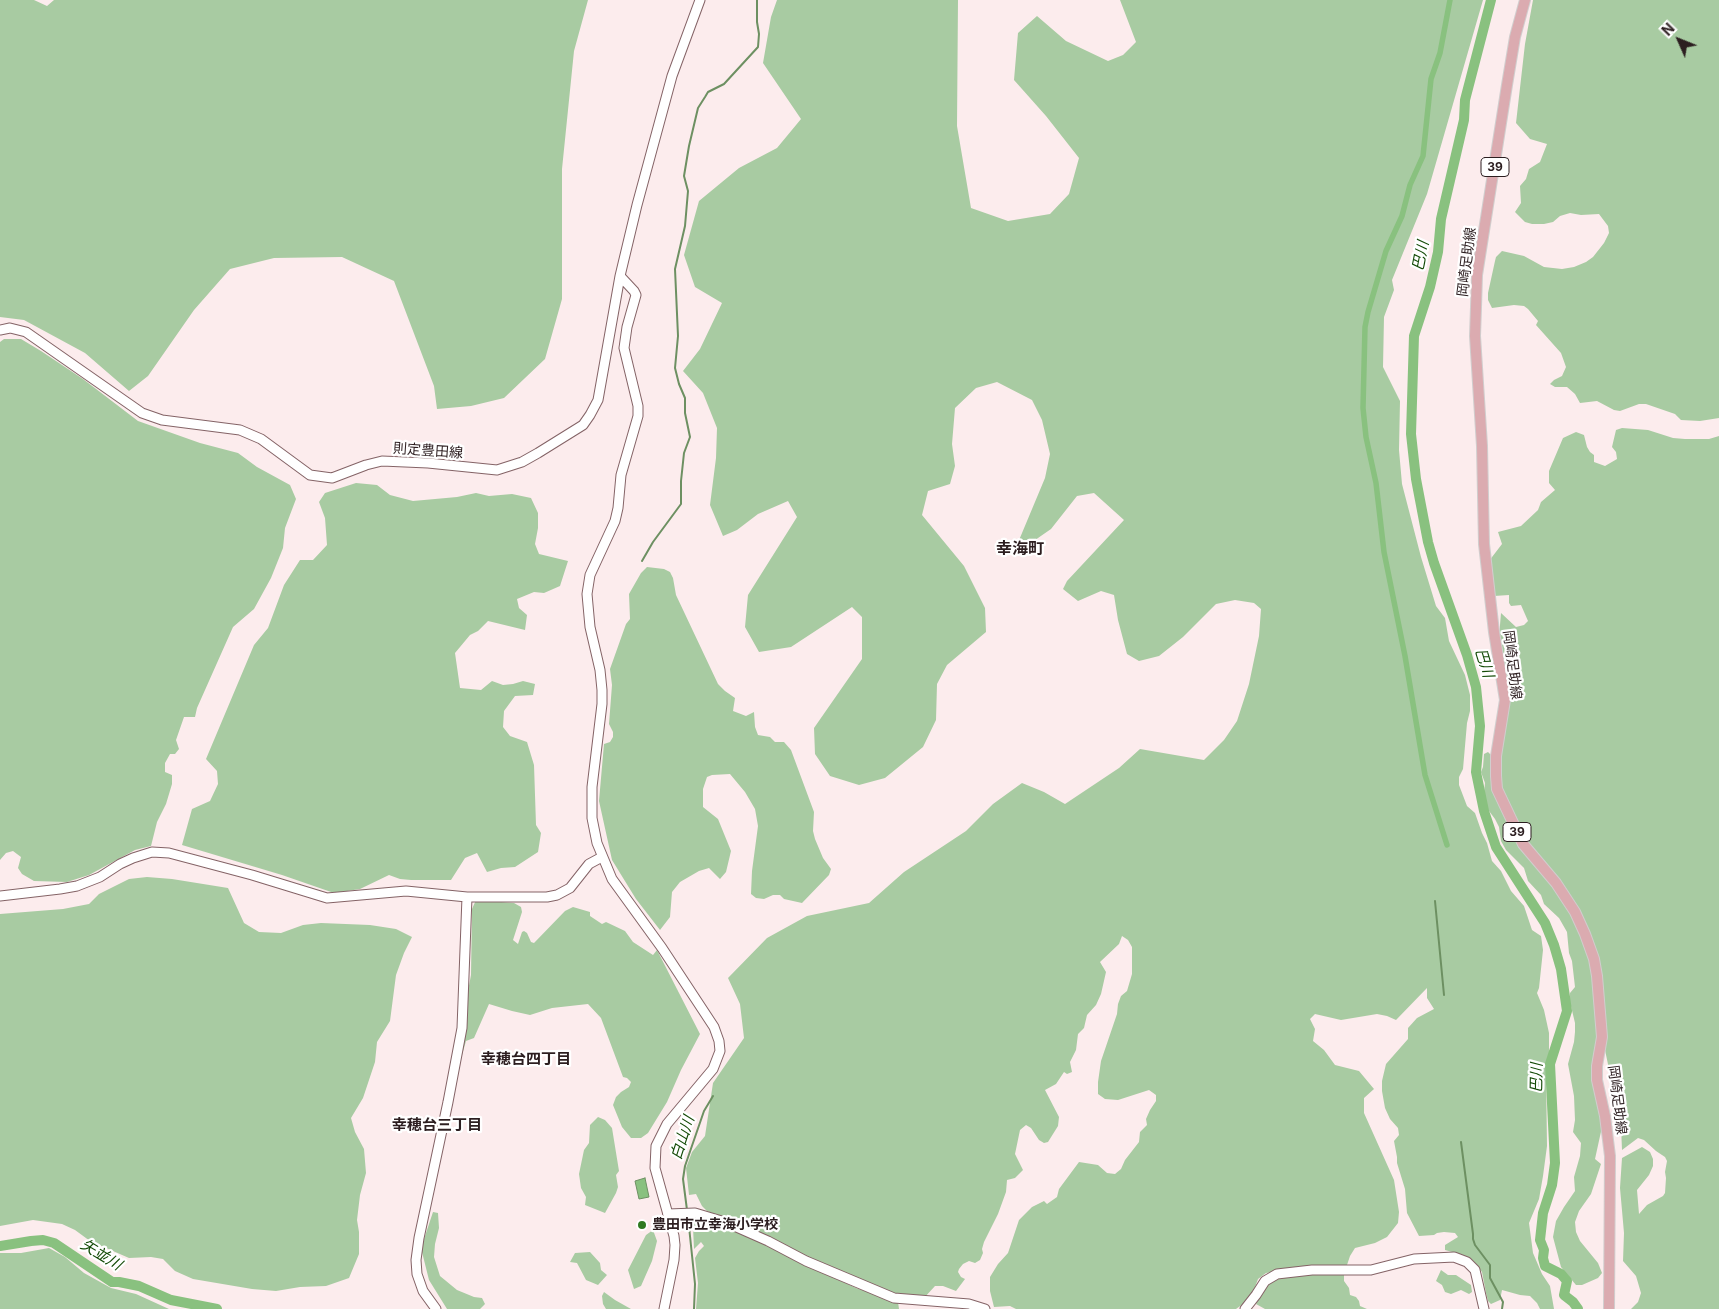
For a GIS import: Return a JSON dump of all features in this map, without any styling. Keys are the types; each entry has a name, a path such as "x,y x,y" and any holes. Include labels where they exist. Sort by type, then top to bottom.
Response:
{"main road":[{"name":"則定豊田線","path":"0,330 10,328 26,332 142,413 162,420 240,430 261,438 310,475 332,478 382,461 497,470 516,464 538,453 583,425 598,400 620,276 672,76 700,0"},
{"name":"岡崎足助線","path":"1525,0 1515,38 1477,275 1475,336 1482,446 1484,544 1494,632 1505,700 1496,756 1496,776 1497,789 1523,844 1556,883 1574,912 1585,934 1594,959 1602,1037 1597,1066 1598,1080 1610,1156 1609,1309"},
{"path":"620,276 636,295 627,327 624,348 638,406 638,416 621,475 615,521 590,575 587,594 590,627 600,670 602,690 591,803 594,831 602,857 612,879 648,927 714,1027 720,1051 713,1069 667,1124 656,1146 655,1168 674,1236 675,1252 664,1309"},
{"path":"0,896 77,886 100,877 133,858 152,852 169,853 252,874 327,898 406,891 467,897 522,898 557,895 570,888 589,864 602,857"},
{"path":"436,1309 423,1291 417,1274 416,1260 462,1028 467,897"},
{"path":"668,1214 695,1213 733,1226 768,1241 806,1261 887,1296 969,1304 985,1309"},
{"path":"1245,1309 1265,1281 1277,1274 1312,1270 1371,1270 1414,1259 1454,1257 1467,1262 1476,1270 1484,1309"}],"shaded area":[{"path":"0,0 34,0 47,6 54,0 588,0 574,51 562,169 562,299 545,359 504,398 471,406 437,409 434,386 394,281 342,257 274,258 230,269 194,310 148,376 129,391 85,353 24,320 0,317"},
{"path":"777,0 958,0 957,126 971,208 1008,221 1050,214 1069,194 1079,158 1046,116 1014,80 1018,33 1037,16 1066,41 1108,61 1123,55 1136,42 1120,0 1483,0 1427,194 1392,280 1394,290 1384,317 1383,367 1400,401 1399,450 1402,484 1421,557 1436,606 1445,618 1449,641 1465,675 1470,695 1470,711 1467,723 1463,769 1459,777 1459,785 1467,806 1475,813 1492,861 1501,871 1511,891 1524,906 1532,930 1541,936 1543,950 1537,993 1544,1010 1549,1033 1549,1056 1546,1072 1547,1146 1539,1199 1529,1223 1533,1253 1542,1274 1550,1286 1554,1309 1540,1309 1530,1296 1502,1290 1500,1300 1491,1304 1488,1301 1482,1272 1472,1260 1463,1255 1445,1250 1445,1245 1458,1237 1455,1233 1444,1232 1419,1236 1407,1213 1405,1189 1397,1163 1394,1141 1399,1135 1398,1128 1390,1119 1385,1108 1382,1081 1386,1064 1408,1039 1408,1028 1417,1018 1434,1009 1427,998 1427,988 1396,1020 1377,1014 1341,1020 1315,1014 1310,1019 1315,1029 1313,1041 1324,1050 1335,1065 1359,1071 1374,1089 1364,1098 1364,1113 1394,1180 1399,1212 1398,1223 1387,1237 1375,1243 1355,1248 1347,1265 1301,1267 1266,1273 1258,1279 1247,1301 1236,1309 1016,1309 1010,1306 994,1307 990,1291 990,1277 1008,1253 1019,1220 1032,1207 1044,1201 1047,1204 1057,1197 1059,1189 1079,1162 1098,1165 1107,1173 1115,1174 1121,1169 1125,1160 1139,1142 1140,1132 1147,1125 1146,1119 1156,1101 1156,1095 1149,1090 1118,1100 1105,1099 1098,1094 1101,1061 1117,1014 1118,1004 1121,996 1127,991 1132,974 1132,947 1128,940 1122,936 1119,944 1100,962 1106,972 1101,994 1096,1005 1087,1015 1084,1028 1078,1034 1076,1050 1070,1062 1072,1072 1067,1074 1064,1072 1056,1084 1045,1090 1059,1117 1058,1126 1048,1142 1044,1143 1026,1125 1020,1130 1015,1154 1023,1170 1015,1178 1007,1180 1006,1192 998,1214 984,1242 980,1260 975,1263 969,1261 959,1269 958,1272 961,1277 965,1279 956,1291 943,1286 935,1286 924,1298 896,1294 808,1258 769,1238 707,1211 696,1194 689,1195 686,1168 692,1152 705,1136 713,1083 744,1038 740,1004 728,978 767,938 807,916 869,903 904,872 966,831 993,804 1022,783 1044,792 1065,804 1119,768 1140,749 1204,760 1224,740 1237,721 1249,684 1259,636 1261,609 1254,603 1235,600 1216,604 1183,637 1159,656 1139,661 1127,654 1114,595 1101,591 1078,601 1063,589 1067,581 1124,520 1094,493 1077,496 1051,529 1025,547 1017,545 1045,478 1050,454 1042,420 1032,400 997,382 976,388 955,408 952,444 955,466 950,484 928,491 922,515 964,566 985,608 986,632 947,665 937,684 936,720 923,747 885,778 859,785 830,776 815,754 814,728 862,659 862,617 852,607 791,647 759,652 745,627 748,595 797,517 788,501 758,514 737,530 723,536 710,505 716,458 717,428 703,393 683,371 700,349 722,303 695,287 684,255 699,201 739,168 777,148 801,119 763,63 771,17"},
{"path":"1533,0 1719,0 1719,418 1700,421 1681,420 1675,414 1646,404 1639,404 1620,411 1597,401 1580,403 1575,394 1567,387 1555,387 1550,384 1562,376 1566,367 1561,353 1536,325 1538,321 1528,309 1524,306 1514,305 1492,308 1488,300 1496,257 1502,251 1524,256 1544,267 1562,269 1574,267 1593,257 1609,233 1608,226 1599,214 1581,215 1570,213 1560,216 1553,222 1532,224 1525,222 1515,212 1521,203 1520,186 1526,179 1529,169 1540,162 1547,144 1530,139 1516,123 1525,44"},
{"path":"4,339 21,339 41,351 83,379 138,421 200,443 238,453 257,467 290,485 296,499 285,528 283,548 271,578 254,609 233,627 197,708 195,717 184,717 176,740 179,749 175,754 170,754 165,763 165,772 172,775 172,784 166,804 157,822 151,846 135,850 89,875 67,882 34,881 22,874 18,868 21,857 13,851 6,853 0,860 0,342"},
{"path":"1622,428 1648,430 1673,438 1685,439 1709,439 1719,436 1719,1309 1631,1309 1638,1302 1641,1293 1636,1276 1623,1261 1624,1233 1620,1188 1622,1158 1642,1147 1650,1152 1653,1159 1653,1166 1649,1175 1637,1190 1639,1214 1647,1205 1665,1193 1667,1161 1665,1157 1644,1140 1638,1138 1622,1150 1621,1126 1605,1050 1606,1042 1599,959 1525,842 1499,781 1508,702 1499,637 1501,613 1516,627 1524,625 1528,621 1521,605 1511,606 1509,595 1494,596 1489,561 1502,544 1498,532 1521,526 1538,510 1541,502 1555,490 1549,483 1549,471 1563,438 1576,432 1584,435 1587,447 1594,455 1594,462 1605,466 1617,459 1616,452 1612,447 1616,430"},
{"path":"356,483 377,485 390,495 413,501 457,497 476,493 489,496 512,494 531,498 538,513 535,544 539,554 568,561 560,586 544,593 534,592 517,599 519,608 527,615 525,630 488,621 478,631 470,635 455,653 460,688 481,690 492,681 503,685 523,681 535,684 533,695 515,696 504,711 503,727 510,736 527,742 534,765 536,825 541,833 538,852 515,867 487,872 477,853 465,858 451,880 411,880 389,875 360,889 334,893 282,875 182,845 192,809 210,801 218,784 217,771 206,759 254,645 268,628 284,585 300,560 313,560 327,545 325,518 319,502 325,493"},
{"path":"647,567 664,569 670,572 676,595 718,684 735,698 733,711 746,716 754,712 755,727 758,735 770,737 775,742 784,742 791,750 814,812 813,831 815,839 823,858 831,869 829,875 802,903 784,899 780,895 773,895 764,899 756,898 751,894 758,826 755,809 745,792 730,774 707,777 703,789 703,807 718,819 731,851 726,872 720,879 709,868 699,871 680,882 672,892 670,917 660,930 636,899 612,860 599,801 604,744 610,742 613,737 609,724 612,685 610,669 626,624 630,619 629,594 641,573"},
{"path":"1488,752 1492,756 1492,775 1538,865 1570,911 1588,949 1593,976 1602,1127 1595,1159 1601,1164 1591,1194 1579,1211 1575,1222 1576,1232 1580,1241 1598,1263 1602,1273 1598,1278 1582,1285 1576,1285 1561,1267 1553,1237 1556,1221 1575,1191 1574,1177 1580,1156 1581,1143 1573,1132 1575,1120 1574,1096 1568,1064 1575,1032 1570,993 1575,987 1567,932 1559,918 1544,904 1541,895 1528,881 1524,868 1506,850 1501,841 1499,827 1483,803 1485,783 1481,772 1484,754"},
{"path":"147,877 228,888 244,923 259,932 281,933 303,925 321,923 370,925 396,929 412,937 396,975 390,1021 377,1042 375,1062 363,1098 351,1118 355,1132 364,1149 366,1173 360,1195 357,1220 359,1254 349,1278 326,1286 300,1287 276,1291 252,1289 193,1279 175,1271 163,1259 151,1257 129,1258 90,1241 75,1230 62,1224 33,1220 0,1226 0,914 63,909 89,904 99,894 129,879"},
{"path":"476,900 514,903 521,907 522,912 513,940 518,944 524,931 531,942 534,943 565,911 573,907 590,912 590,916 602,924 606,922 625,931 633,942 653,955 657,950 700,1034 667,1102 648,1133 641,1138 631,1138 622,1127 613,1105 616,1097 629,1087 631,1082 623,1077 601,1018 588,1004 552,1008 530,1015 489,1004 474,1038 466,1041 454,1083 450,1085 471,975 472,909"},
{"path":"598,1117 605,1120 612,1128 619,1171 616,1175 618,1187 616,1193 605,1213 585,1205 586,1197 581,1188 579,1174 584,1150 589,1143 590,1125"},
{"path":"645,1178 649,1197 639,1199 635,1181"},
{"path":"433,1212 438,1213 439,1228 434,1257 440,1276 457,1290 482,1298 485,1304 480,1309 447,1309 429,1280 421,1248"},
{"path":"696,1216 707,1229 721,1230 728,1228 765,1243 856,1288 898,1302 899,1309 696,1309 698,1283 695,1258 704,1246 701,1242 694,1249 691,1222"},
{"path":"653,1230 657,1241 652,1261 641,1286 634,1289 628,1270 646,1235"},
{"path":"49,1248 65,1257 84,1273 111,1288 136,1294 169,1309 0,1309 0,1253 21,1253"},
{"path":"590,1252 600,1263 601,1270 607,1275 598,1285 586,1280 577,1263 570,1262 575,1253"},
{"path":"1441,1270 1448,1275 1456,1275 1471,1285 1472,1292 1469,1294 1461,1290 1451,1294 1445,1292 1442,1285 1436,1281"},
{"path":"1344,1273 1344,1281 1349,1288 1350,1295 1356,1297 1360,1306 1367,1309 1265,1309 1256,1304 1265,1287 1277,1279 1297,1274"},
{"path":"604,1292 631,1309 606,1309 602,1296"}],"waterway":[{"path":"642,561 653,542 681,504 684,453 690,437 685,413 685,398 675,368 678,336 675,269 685,226 688,191 684,176 689,146 698,108 708,92 724,84 758,47 757,0"},
{"path":"1447,845 1425,775 1405,656 1384,552 1376,483 1366,437 1363,408 1365,327 1368,312 1386,251 1402,216 1410,185 1423,156 1431,79 1440,53 1450,0"},
{"name":"巴川","path":"1491,0 1465,100 1464,120 1441,219 1438,252 1430,287 1414,336 1411,434 1416,479 1428,542 1467,655 1476,687 1480,726 1476,772 1484,811 1496,847 1545,923 1561,969 1567,1011 1550,1064 1555,1163 1552,1185 1543,1213 1540,1240 1544,1250 1545,1266 1561,1274 1567,1281 1564,1295 1578,1309"},
{"path":"1435,901 1444,995"},
{"name":"白山川","path":"687,1210 683,1179 685,1166 704,1111 713,1096"},
{"path":"1461,1142 1473,1239 1475,1245 1490,1265 1490,1278 1503,1302 1502,1309"},
{"name":"白山川","path":"688,1217 695,1284 694,1309"},
{"name":"矢並川","path":"0,1246 43,1240 54,1243 112,1282 139,1286 171,1300 217,1309"}],"place":[{"name":"豊田市立幸海小学校","path":"642,1225"}],"district":[{"name":"幸海町","path":"1020,549"},
{"name":"幸穂台四丁目","path":"526,1059"},
{"name":"幸穂台三丁目","path":"437,1125"}]}
